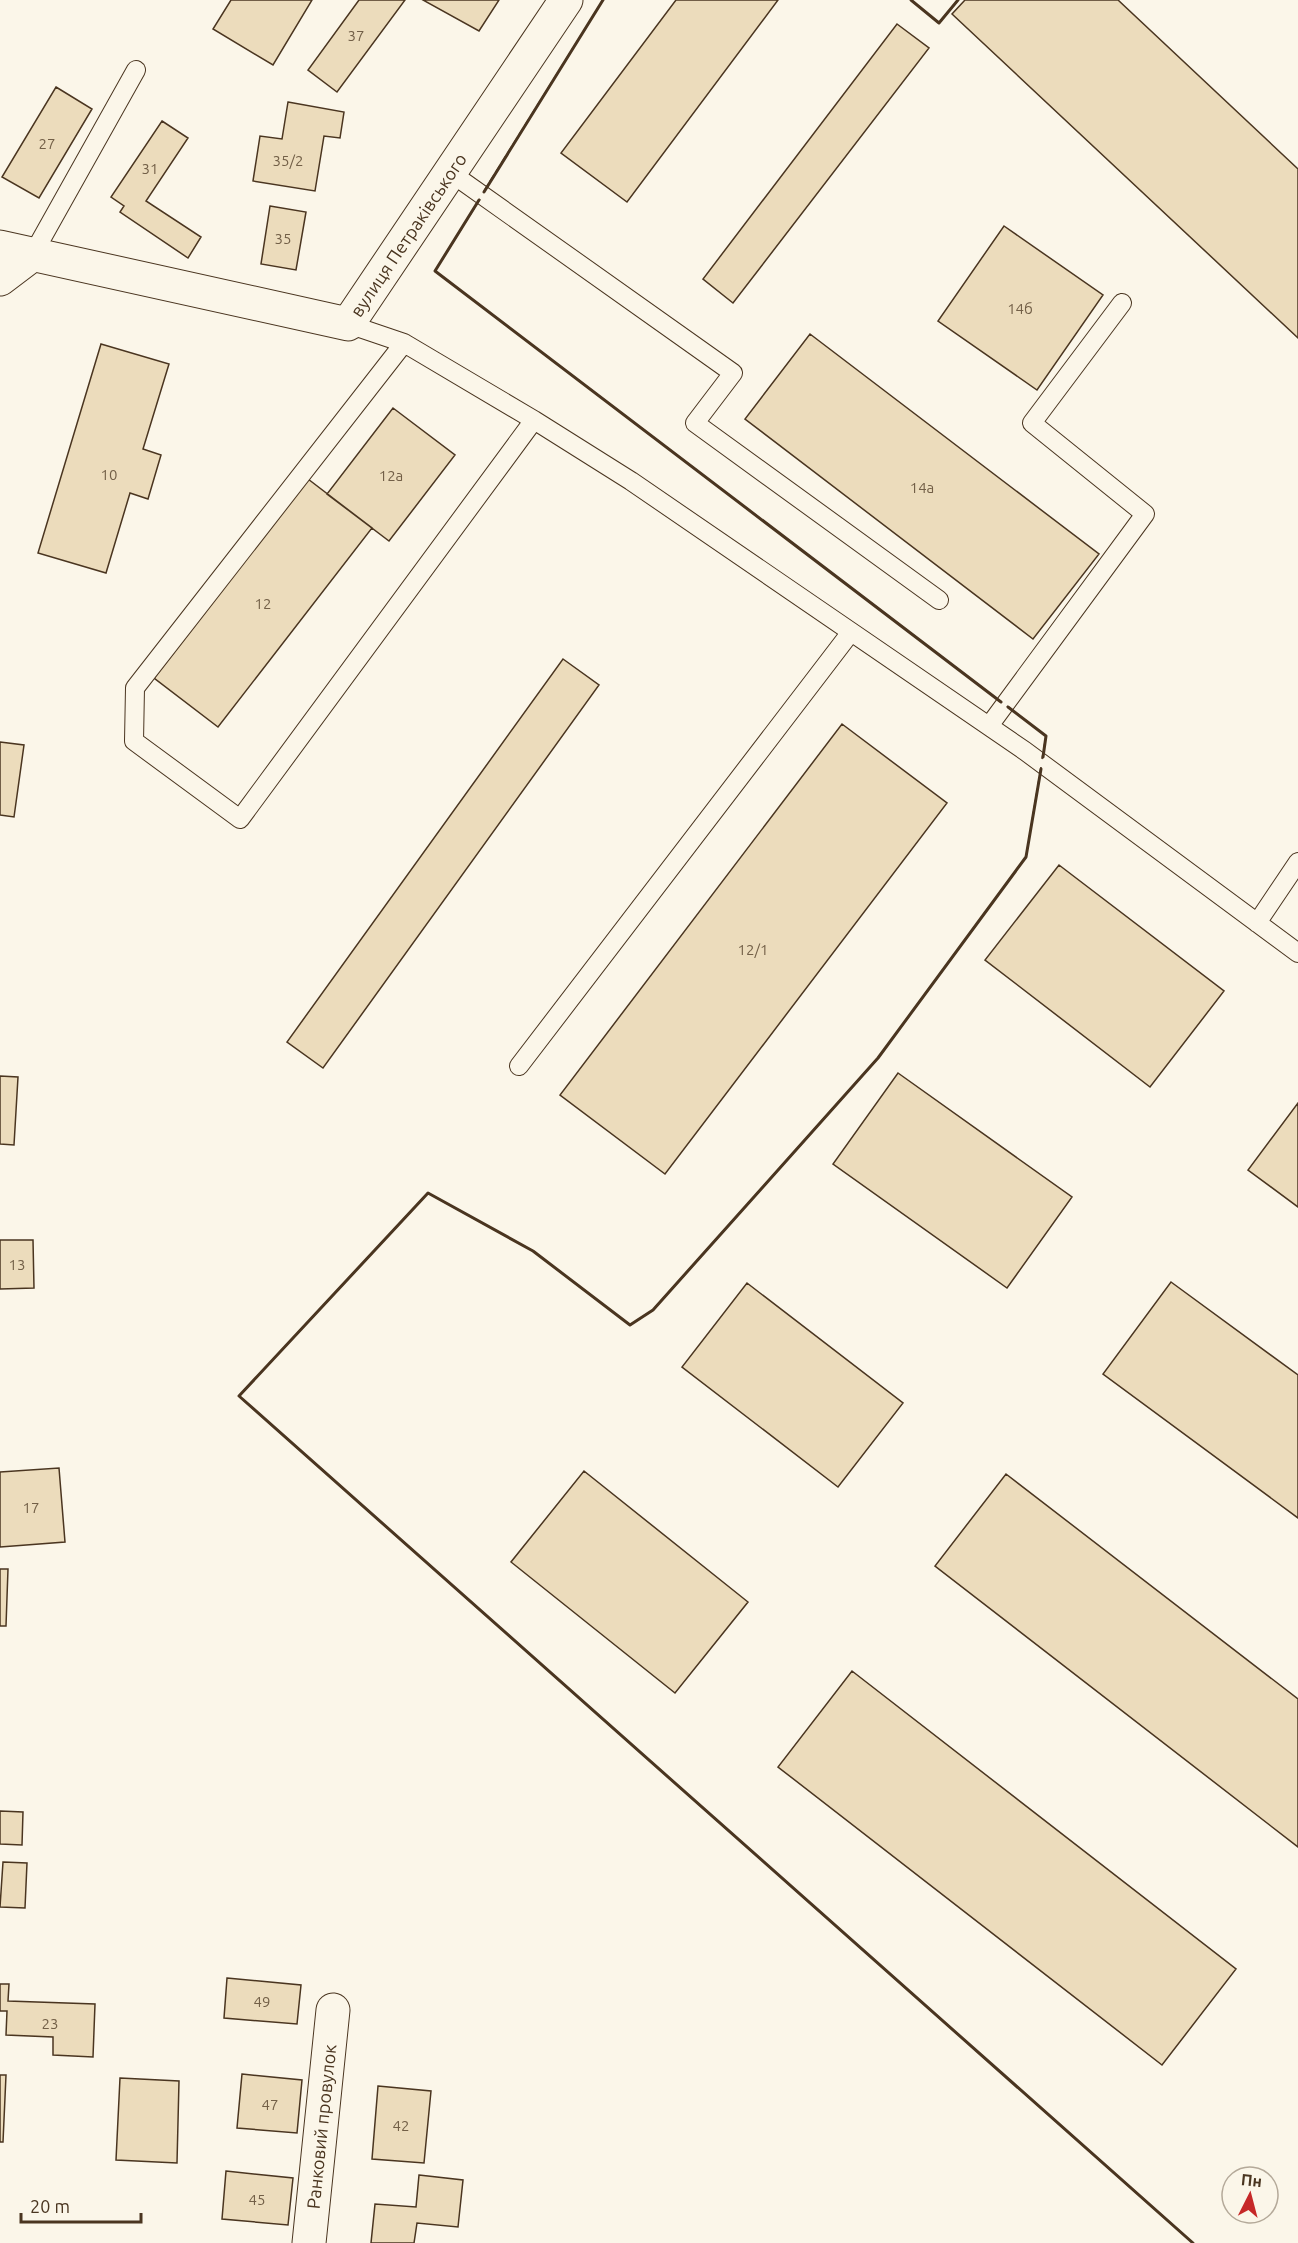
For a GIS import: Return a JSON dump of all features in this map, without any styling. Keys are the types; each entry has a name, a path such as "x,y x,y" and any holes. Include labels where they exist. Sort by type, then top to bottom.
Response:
{"street":[{"name":"вулиця Петраківського","path":"0,247 348,324 566,0"},
{"path":"0,279 33,254"},
{"name":"Ранковий провулок","path":"309,2243 333,2010"}],"lane":[{"path":"33,254 136,70"},
{"path":"451,173 733,373 695,423 939,600"},
{"path":"989,726 1145,514 1032,423 1122,303"},
{"path":"348,324 404,343 631,481 989,726 1298,953"},
{"path":"404,343 135,688 134,741 240,819 534,420"},
{"path":"519,1066 851,632"},
{"path":"1257,923 1298,862"}],"building":[{"path":"231,0 312,0 273,65 213,29"},
{"path":"359,0 405,0 337,92 308,70"},
{"path":"423,0 499,0 479,31"},
{"path":"676,0 778,0 627,202 561,153"},
{"path":"965,0 1118,0 1298,169 1298,338 952,14"},
{"path":"897,24 929,48 733,303 703,279"},
{"path":"56,87 92,109 39,198 2,177"},
{"path":"288,102 344,112 340,138 324,136 315,191 253,181 260,136 282,139"},
{"path":"162,121 188,138 146,201 201,237 188,258 120,212 124,206 111,197"},
{"path":"270,206 306,212 296,270 261,264"},
{"path":"1004,226 1103,295 1037,390 938,321"},
{"path":"810,334 1099,554 1033,639 745,419"},
{"path":"101,344 169,364 143,449 161,455 148,499 130,493 106,573 38,553"},
{"path":"393,408 455,455 389,541 327,494"},
{"path":"308,479 372,528 218,727 154,678"},
{"path":"563,659 599,685 323,1068 287,1042"},
{"path":"842,724 947,803 665,1174 560,1095"},
{"path":"0,742 24,745 14,817 0,815"},
{"path":"1059,865 1224,991 1150,1087 985,960"},
{"path":"898,1073 1072,1197 1007,1288 833,1164"},
{"path":"0,1076 18,1077 14,1145 0,1144"},
{"path":"1298,1103 1298,1207 1248,1170"},
{"path":"0,1240 33,1240 34,1288 0,1289"},
{"path":"1171,1282 1298,1375 1298,1518 1103,1374"},
{"path":"747,1283 903,1403 838,1487 682,1367"},
{"path":"59,1468 65,1542 0,1547 0,1472"},
{"path":"584,1471 748,1602 675,1693 511,1562"},
{"path":"1006,1474 1298,1699 1298,1847 935,1566"},
{"path":"0,1569 8,1569 6,1626 0,1626"},
{"path":"852,1671 1236,1969 1162,2065 778,1767"},
{"path":"0,1811 23,1812 22,1845 0,1844"},
{"path":"3,1862 27,1863 25,1908 0,1907"},
{"path":"227,1978 301,1985 297,2024 224,2018"},
{"path":"0,1984 9,1984 8,2001 95,2004 93,2057 53,2055 53,2037 6,2035 7,2011 0,2011"},
{"path":"242,2074 302,2080 297,2133 237,2128"},
{"path":"0,2075 6,2075 3,2142 0,2142"},
{"path":"120,2078 179,2081 177,2163 116,2160"},
{"path":"378,2086 431,2091 424,2163 372,2159"},
{"path":"226,2171 293,2178 288,2225 222,2219"},
{"path":"419,2175 463,2180 458,2227 417,2223 414,2243 371,2243 375,2204 416,2207"}],"fence":[{"path":"484,191 603,0"},
{"path":"911,0 939,23 958,0"},
{"path":"480,199 435,271 1000,701"},
{"path":"1007,706 1046,736 1042,759"},
{"path":"1041,767 1026,857 878,1058 653,1310 630,1325 533,1251 428,1193 239,1396 1193,2243"}],"wall":[{"path":"484,192 603,0"},
{"path":"911,0 939,23 958,0"},
{"path":"479,200 435,271 1001,702"},
{"path":"1008,707 1046,736 1043,757"},
{"path":"1041,769 1026,857 878,1058 653,1310 630,1325 533,1251 428,1193 239,1396 1193,2243"}]}
